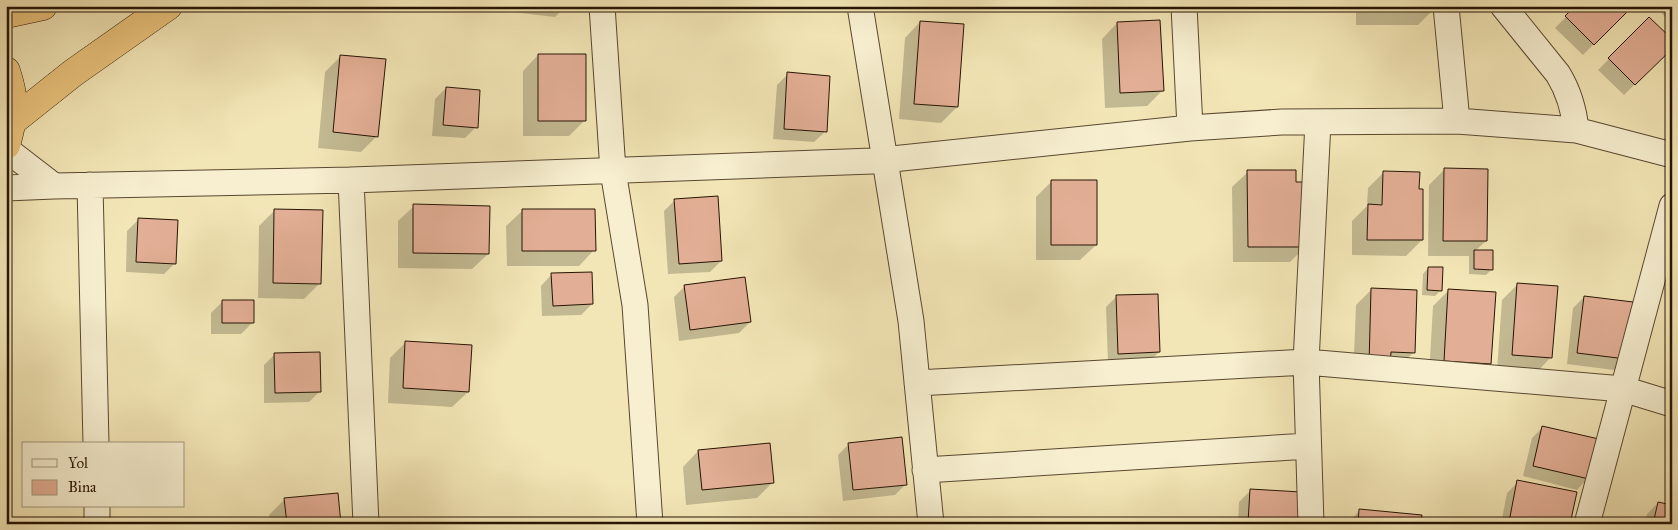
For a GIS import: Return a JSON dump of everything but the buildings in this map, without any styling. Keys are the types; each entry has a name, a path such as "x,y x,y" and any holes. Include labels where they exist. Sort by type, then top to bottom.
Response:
{"highway":[{"path":"6,14 43,6"},
{"path":"10,133 73,72 168,6"},
{"path":"6,71 13,92 10,133"}],"street":[{"path":"602,6 613,171 635,305 650,524"},
{"path":"860,6 911,321 931,524"},
{"path":"1184,6 1190,128"},
{"path":"1446,6 1456,121"},
{"path":"1503,6 1565,85 1574,111 1576,130"},
{"path":"6,188 351,180 885,161 1190,128 1282,122 1456,121 1576,130 1672,155"},
{"path":"1311,524 1306,362 1318,122"},
{"path":"6,149 54,186"},
{"path":"351,180 366,524"},
{"path":"90,185 96,442"},
{"path":"1587,524 1672,206"},
{"path":"917,383 1306,362 1623,389 1672,404"},
{"path":"926,470 1308,446"},
{"path":"97,508 98,524"}]}
